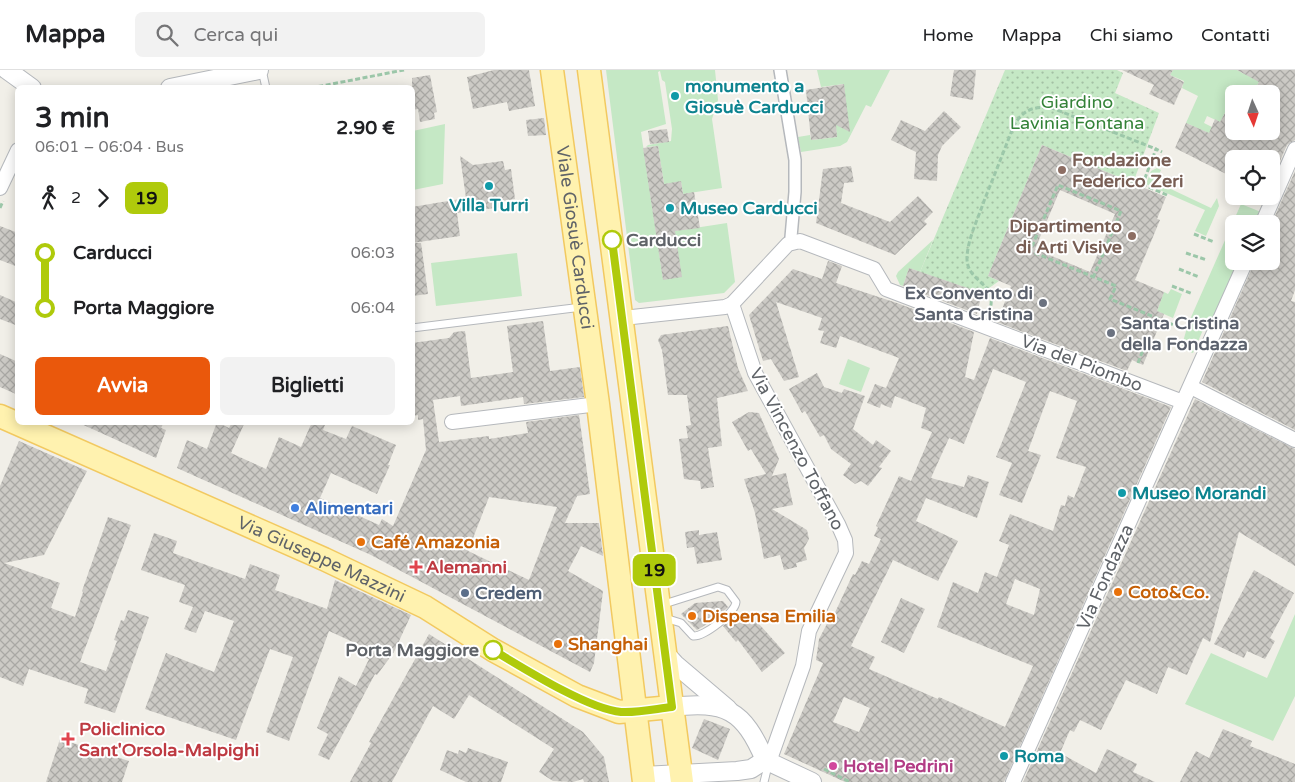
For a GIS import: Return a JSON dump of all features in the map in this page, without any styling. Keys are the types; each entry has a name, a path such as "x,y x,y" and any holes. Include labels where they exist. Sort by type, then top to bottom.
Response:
{"main road":[{"name":"Viale Giosuè Carducci","path":"552,70 625,610 644,779"},
{"name":"Viale Giosuè Carducci","path":"589,70 623,318 681,778"},
{"path":"586,315 623,318"},
{"name":"Via Giuseppe Mazzini","path":"0,416 15,423"},
{"name":"Via Giuseppe Mazzini","path":"20,425 324,559 424,607 493,650 577,696 613,710 636,711 672,707"},
{"path":"625,610 659,611"}],"street":[{"path":"185,85 260,70"},
{"path":"623,318 725,307 732,304 793,242 791,237 795,160 780,70"},
{"path":"15,72 29,85"},
{"path":"1266,215 1295,149"},
{"path":"0,188 15,156"},
{"name":"Via del Piombo","path":"793,242 800,241 874,269 886,289 984,326 1186,394 1295,440"},
{"name":"Via Fondazza","path":"1013,782 1242,270"},
{"name":"Via Vincenzo Toffano","path":"732,304 754,373 838,524 846,546 846,553 809,630 803,666 767,761"},
{"path":"452,422 598,404"},
{"path":"665,653 675,664 747,726 756,738 767,761 812,782"},
{"path":"672,707 702,704 730,711"},
{"path":"644,779 681,778 751,769 767,761"}],"lane":[{"path":"260,70 265,85"},
{"path":"415,328 586,315"},
{"path":"718,587 727,590 736,602 732,611 703,635 697,636 690,634 681,624 659,611 718,587"},
{"path":"764,782 767,761"}],"path":[{"path":"326,85 404,70"},
{"path":"984,326 993,301 989,289 978,280 968,261 967,255 973,230 1014,125 1021,114 1034,106 1052,108 1162,152"},
{"path":"1156,150 1142,185 1167,195"},
{"path":"1030,251 1058,185 1121,211 1093,278"},
{"path":"1194,234 1214,242"},
{"path":"1025,249 1116,286 1110,299 1179,327"},
{"path":"1186,252 1207,260"},
{"path":"1179,269 1200,277"},
{"path":"1172,286 1193,294"},
{"path":"1138,363 1146,342 1152,345"}],"green space":[{"path":"606,70 715,70 718,100 712,119 722,188 683,194 681,182 664,184 658,146 646,147 671,141 672,129 665,82 662,80 660,71 658,72 666,124 641,132 663,279 675,231 727,223 735,282 724,293 639,303 635,300"},
{"path":"817,70 890,70 871,107 866,105 847,142 840,146 801,152 798,137 810,135 811,140 837,137 834,112 844,84 821,87"},
{"name":"Giardino Lavinia Fontana","path":"1005,70 1117,70 1123,73 1115,93 1159,113 1133,183 1042,145 988,276 999,281 982,293 920,272"},
{"path":"1173,70 1237,70 1244,74 1246,70 1266,70 1257,85 1225,85 1225,113 1220,122 1207,116 1204,123 1216,129 1213,135 1186,123 1198,96 1182,88 1184,81 1170,75"},
{"path":"445,124 443,184 415,190 415,131"},
{"path":"1157,168 1161,170 1156,182 1211,208 1217,198 1219,206 1206,236 1195,231 1205,210 1146,184 1151,171"},
{"path":"1241,205 1261,212 1260,215 1236,215"},
{"path":"933,240 920,272 909,268 903,286 900,285 896,276 898,272"},
{"path":"1225,240 1225,270 1236,270 1211,333 1203,330 1193,353 1181,349 1188,324"},
{"path":"517,253 522,296 436,306 431,263"},
{"path":"1171,289 1182,294 1173,318 1157,311 1164,292 1168,294"},
{"path":"848,359 870,368 861,392 839,384"},
{"path":"1295,614 1295,696 1273,741 1185,704 1211,653 1267,678"}],"building":[{"path":"494,70 529,70 535,106 509,111 507,102 473,109 467,77"},
{"path":"954,70 976,70 973,100 950,96"},
{"path":"1122,70 1173,70 1170,75 1184,82 1174,105 1149,94 1154,85"},
{"path":"1237,70 1295,70 1295,140 1287,145 1280,161 1280,150 1225,150 1225,173 1175,148 1186,123 1209,133 1215,119 1220,122 1225,113 1225,140 1280,140 1280,85 1257,85 1259,82"},
{"path":"430,75 437,112 434,113 435,119 420,122 418,109 415,110 415,85 412,85 412,78"},
{"path":"844,84 850,132 836,125 837,137 811,140 806,90"},
{"path":"944,111 961,127 942,146 938,155 937,181 914,179 916,152 891,140 901,120 925,131"},
{"path":"544,118 546,135 528,136 526,120"},
{"path":"667,129 669,142 650,144 648,131"},
{"path":"1042,145 1166,197 1157,219 1160,220 1135,280 1164,292 1157,311 1164,314 1143,365 1132,360 1127,371 997,322 1011,286 988,276","holes":["1060,190 1115,214 1090,272 1035,249"]},
{"path":"658,146 664,184 681,181 683,194 694,192 700,228 675,231 682,277 663,280 643,148"},
{"path":"460,156 473,165 503,161 505,170 511,169 515,199 501,201 502,207 457,213 460,236 415,243 415,206 466,198"},
{"path":"851,166 854,182 844,183 841,203 890,222 918,196 933,212 924,221 927,224 895,255 816,223 823,169"},
{"path":"1295,171 1295,290 1291,301 1295,302 1295,430 1202,382 1251,270 1280,270 1280,215 1275,215"},
{"path":"0,226 15,232 15,266 0,260"},
{"path":"415,243 421,243 428,294 415,296"},
{"path":"828,261 842,266 836,283 897,303 974,332 965,377 974,380 990,338 1171,407 1004,782 845,782 784,754 823,663 816,660 819,639 830,618 832,619 853,574 855,575 862,561 869,564 881,539 874,536 878,527 876,526 899,476 911,481 932,432 921,428 926,408 895,396 891,408 881,404 880,408 867,403 875,384 886,388 899,358 840,336 836,348 820,343 824,331 818,330 822,318 776,302 799,377 784,381 771,359 763,361 749,315 793,269 822,279","holes":["993,369 1026,382 996,457 1012,463 999,495 1022,503 1041,455 1028,451 1050,391 1077,401 1056,458 1086,467 1074,498 1068,495 1065,506 1061,505 1053,531 1010,514 999,541 1009,545 997,577 985,572 978,593 953,582 937,627 1033,666 1005,727 939,697 938,699 869,669 875,657 851,646 893,560 938,581 958,541 916,521 926,498 977,518 989,482 968,475 964,487 931,478 949,438 964,444","1015,579 1040,589 1034,615 1006,604","844,697 870,708 859,732 833,722"]},
{"path":"909,268 982,293 977,314 903,286"},
{"path":"0,295 15,302 15,325 0,319"},
{"path":"543,321 550,371 580,367 584,397 524,404 523,397 461,406 460,396 433,400 439,442 489,436 489,439 528,433 526,422 579,415 590,494 577,496 565,523 599,523 603,556 581,546 568,571 603,591 594,663 590,672 371,555 177,468 187,440 207,449 216,425 223,425 229,428 230,425 244,425 231,453 266,469 279,437 301,447 311,425 325,425 323,430 346,439 352,426 396,445 388,465 390,465 377,494 331,473 320,498 379,525 382,519 393,526 426,450 423,419 418,420 418,415 415,416 415,343 449,338 454,332 465,331 471,378 513,372 507,326","holes":["489,497 557,507 529,580 468,551"]},
{"path":"728,326 738,368 748,391 717,398 722,446 708,448 714,487 701,489 700,481 684,479 679,439 688,438 686,426 691,425 687,395 668,395 662,350 658,340 661,335"},
{"path":"0,354 15,361 15,394 0,387"},
{"path":"817,373 824,387 842,393 844,389 865,396 853,429 873,445 876,440 891,451 879,467 882,468 868,486 861,481 855,484 843,475 851,464 831,449 824,435 820,437 805,411 802,413 789,389"},
{"path":"1195,399 1295,449 1295,566 1239,532 1210,642 1203,638 1187,675 1168,667 1157,694 1126,680 1101,730 1080,720 1074,732 1070,730 1060,753 1096,773 1107,749 1137,764 1133,772 1155,782 1023,782"},
{"path":"749,412 759,413 779,459 772,476 786,473 793,505 772,509 807,530 809,539 804,548 807,560 796,563 797,567 784,570 780,555 764,559 755,513 744,479 766,474 751,449 748,451 732,422"},
{"path":"84,425 162,425 161,428 166,430 156,458"},
{"path":"19,441 87,471 44,555 4,563 60,583 51,608 75,617 82,591 108,517 131,525 80,662 106,671 117,641 114,640 121,620 124,621 128,610 149,617 115,713 84,703 88,689 29,669 23,686 0,677 0,486"},
{"path":"699,530 699,535 717,532 722,560 697,564 694,547 687,548 685,532"},
{"path":"154,533 177,541 173,553 245,579 250,564 280,575 275,590 327,609 335,580 411,615 394,652 377,675 375,674 329,760 318,755 328,734 317,728 339,676 356,686 369,659 362,657 366,648 329,631 289,741 266,732 293,657 270,649 236,740 145,709 166,653 214,672 234,621 205,611 196,633 184,629 193,607 179,602 185,585 141,570"},
{"path":"1254,570 1294,593 1270,638 1275,641 1265,659 1247,651 1244,658 1214,644"},
{"path":"901,598 925,609 904,653 881,642"},
{"path":"723,601 728,607 715,619 697,630 681,614 695,603"},
{"path":"752,613 759,624 785,653 762,672 738,640 736,642 723,626 734,616 740,623"},
{"path":"429,634 583,732 604,757 609,782 584,782 583,779 573,782 553,781 539,772 554,749 469,695 454,719 433,706 392,782 350,782 371,743 369,742"},
{"path":"704,719 730,729 718,760 692,748"},
{"path":"1223,729 1252,741 1250,746 1295,764 1295,782 1180,782 1196,751 1209,758"},
{"path":"60,739 129,761 122,782 46,782"},
{"path":"468,748 508,762 501,782 466,782 440,770 447,750 458,754 459,750 466,753"}],"bus line":[{"name":"19","path":"493,650 577,696 613,710 626,712 672,707 612,240"}],"place":[{"name":"monumento a Giosuè Carducci","path":"675,96"},
{"name":"Fondazione Federico Zeri","path":"1062,170"},
{"name":"Villa Turri","path":"489,186"},
{"name":"Museo Carducci","path":"670,208"},
{"name":"Dipartimento di Arti Visive","path":"1132,236"},
{"name":"Carducci","path":"612,240"},
{"name":"Ex Convento di Santa Cristina","path":"1043,303"},
{"name":"Santa Cristina della Fondazza","path":"1111,333"},
{"name":"Museo Morandi","path":"1122,493"},
{"name":"Alimentari","path":"295,508"},
{"name":"Café Amazonia","path":"361,542"},
{"name":"Alemanni","path":"416,567"},
{"name":"Coto&Co.","path":"1118,592"},
{"name":"Credem","path":"465,593"},
{"name":"Dispensa Emilia","path":"692,616"},
{"name":"Shanghai","path":"558,644"},
{"name":"Porta Maggiore","path":"493,650"},
{"name":"Policlinico Sant'Orsola-Malpighi","path":"68,739"},
{"name":"Roma","path":"1004,756"},
{"name":"Hotel Pedrini","path":"833,766"}]}
